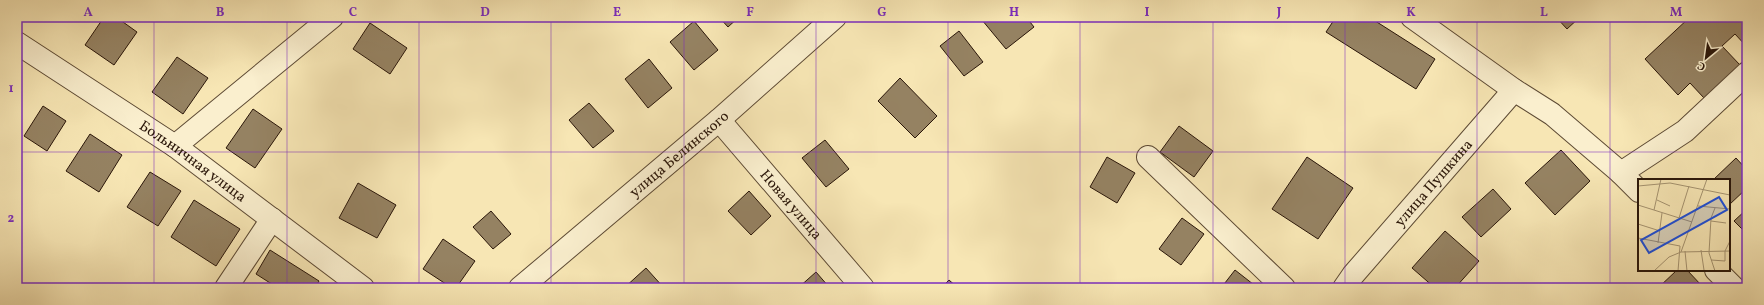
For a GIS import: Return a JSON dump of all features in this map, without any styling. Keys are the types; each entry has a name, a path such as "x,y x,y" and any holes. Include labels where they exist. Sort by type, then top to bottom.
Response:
{"street":[{"path":"175,146 332,17"},
{"name":"улица Белинского","path":"520,288 719,120 835,17"},
{"path":"1412,17 1514,90 1552,114 1621,173 1638,190"},
{"name":"Больничная улица","path":"17,43 175,146 363,288"},
{"path":"1621,173 1685,131 1747,73"},
{"name":"улица Пушкина","path":"1354,284 1514,90"},
{"name":"Новая улица","path":"719,120 863,288"},
{"path":"1148,157 1284,288"},
{"path":"226,288 272,220"},
{"path":"1717,271 1734,288"}],"building":[{"path":"104,17 116,17 137,32 114,65 85,45"},
{"path":"283,17 294,17 291,22"},
{"path":"719,17 739,17 728,27"},
{"path":"986,17 1026,17 1034,27 1006,49 982,20"},
{"path":"1336,17 1369,17 1435,59 1416,89 1326,32"},
{"path":"1556,17 1580,17 1567,29"},
{"path":"1690,17 1747,17 1747,47 1735,34 1722,46 1740,65 1704,98 1690,83 1678,95 1645,59"},
{"path":"694,21 718,50 694,70 670,42"},
{"path":"370,23 407,48 390,74 353,49"},
{"path":"959,31 983,62 964,76 940,46"},
{"path":"177,57 208,78 183,114 152,92"},
{"path":"649,59 672,88 648,108 625,79"},
{"path":"900,78 937,116 915,138 878,101"},
{"path":"589,103 614,131 593,148 569,120"},
{"path":"43,106 66,121 47,151 24,136"},
{"path":"253,109 282,129 255,168 226,148"},
{"path":"1179,126 1213,151 1194,177 1160,152"},
{"path":"90,134 122,155 99,192 66,171"},
{"path":"825,140 849,169 826,187 802,158"},
{"path":"1561,150 1590,181 1555,215 1525,183"},
{"path":"1107,157 1135,173 1117,203 1090,187"},
{"path":"1307,157 1353,188 1318,239 1272,209"},
{"path":"1736,158 1747,170 1747,188 1730,204 1730,179 1714,179"},
{"path":"150,172 181,191 158,226 127,207"},
{"path":"358,183 396,205 377,238 339,218"},
{"path":"1493,189 1511,209 1481,237 1462,217"},
{"path":"749,191 771,216 751,235 728,211"},
{"path":"194,200 240,229 216,266 171,237"},
{"path":"1747,209 1747,234 1734,221"},
{"path":"491,211 511,234 493,249 473,227"},
{"path":"1182,218 1204,234 1181,265 1159,249"},
{"path":"1445,231 1479,261 1455,288 1435,288 1412,268"},
{"path":"443,239 475,261 456,288 452,288 423,269"},
{"path":"270,250 319,281 315,288 278,288 256,274"},
{"path":"646,268 664,288 624,288"},
{"path":"1235,270 1258,288 1221,288"},
{"path":"1676,271 1688,271 1702,286 1700,288 1658,288"},
{"path":"816,272 829,287 828,288 798,288"},
{"path":"949,280 958,288 941,288"}]}
